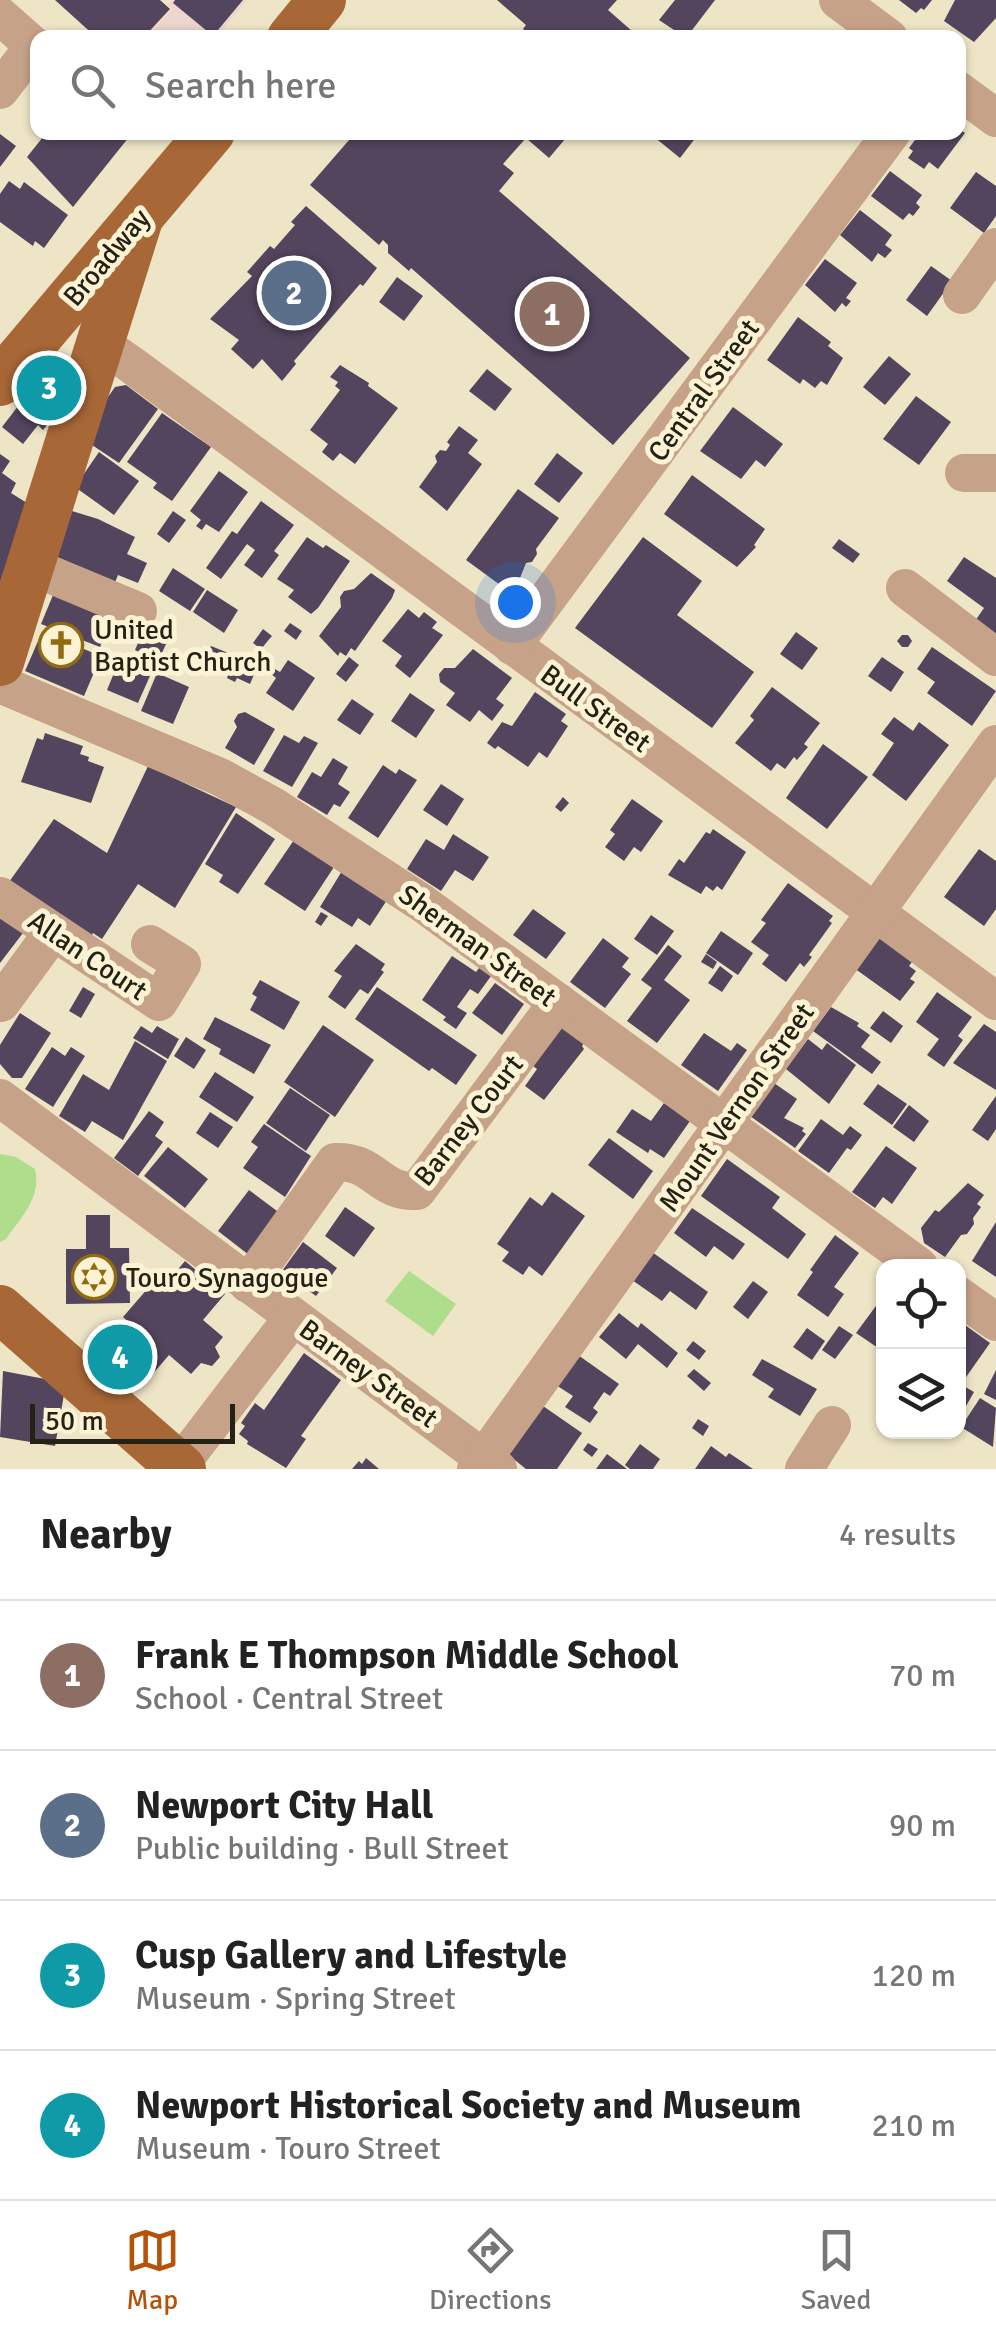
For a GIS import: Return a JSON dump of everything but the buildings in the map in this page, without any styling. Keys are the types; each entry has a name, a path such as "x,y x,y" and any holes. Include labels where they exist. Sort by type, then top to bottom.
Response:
{"main road":[{"path":"298,30 322,0"},
{"name":"Broadway","path":"3,374 204,140"},
{"path":"4,631 30,566 139,219"},
{"path":"2,1318 180,1468"}],"street":[{"path":"852,4 880,30"},
{"path":"0,16 30,42"},
{"path":"0,90 30,51"},
{"path":"966,96 996,118"},
{"name":"Central Street","path":"512,646 886,140"},
{"path":"962,294 996,247"},
{"name":"Bull Street","path":"98,350 116,354 130,363 996,1000"},
{"path":"30,566 138,611"},
{"path":"904,588 996,657"},
{"name":"Sherman Street","path":"0,684 220,777 273,806 422,903 909,1259"},
{"name":"Mount Vernon Street","path":"486,1465 996,744"},
{"name":"Allan Court","path":"0,896 159,1002 182,964 150,944"},
{"path":"1,1003 53,932"},
{"name":"Barney Court","path":"248,1284 335,1162 354,1161 399,1192 417,1192 558,1002"},
{"name":"Barney Street","path":"0,1098 486,1465"},
{"path":"966,1301 996,1322"},
{"path":"180,1468 293,1317"},
{"path":"804,1469 832,1425"}],"shaded area":[{"path":"172,0 247,0 223,30 153,30 172,9 168,4"}],"green space":[{"path":"0,1154 16,1157 35,1169 36,1189 29,1206 0,1242"},
{"path":"409,1271 456,1304 433,1336 385,1301"}],"place":[{"name":"Newport City Hall","path":"294,293"},
{"name":"Frank E Thompson Middle School","path":"552,314"},
{"name":"Cusp Gallery and Lifestyle","path":"49,388"},
{"name":"United Baptist Church","path":"61,645"},
{"name":"Touro Synagogue","path":"94,1277"},
{"name":"Newport Historical Society and Museum","path":"120,1357"}]}
